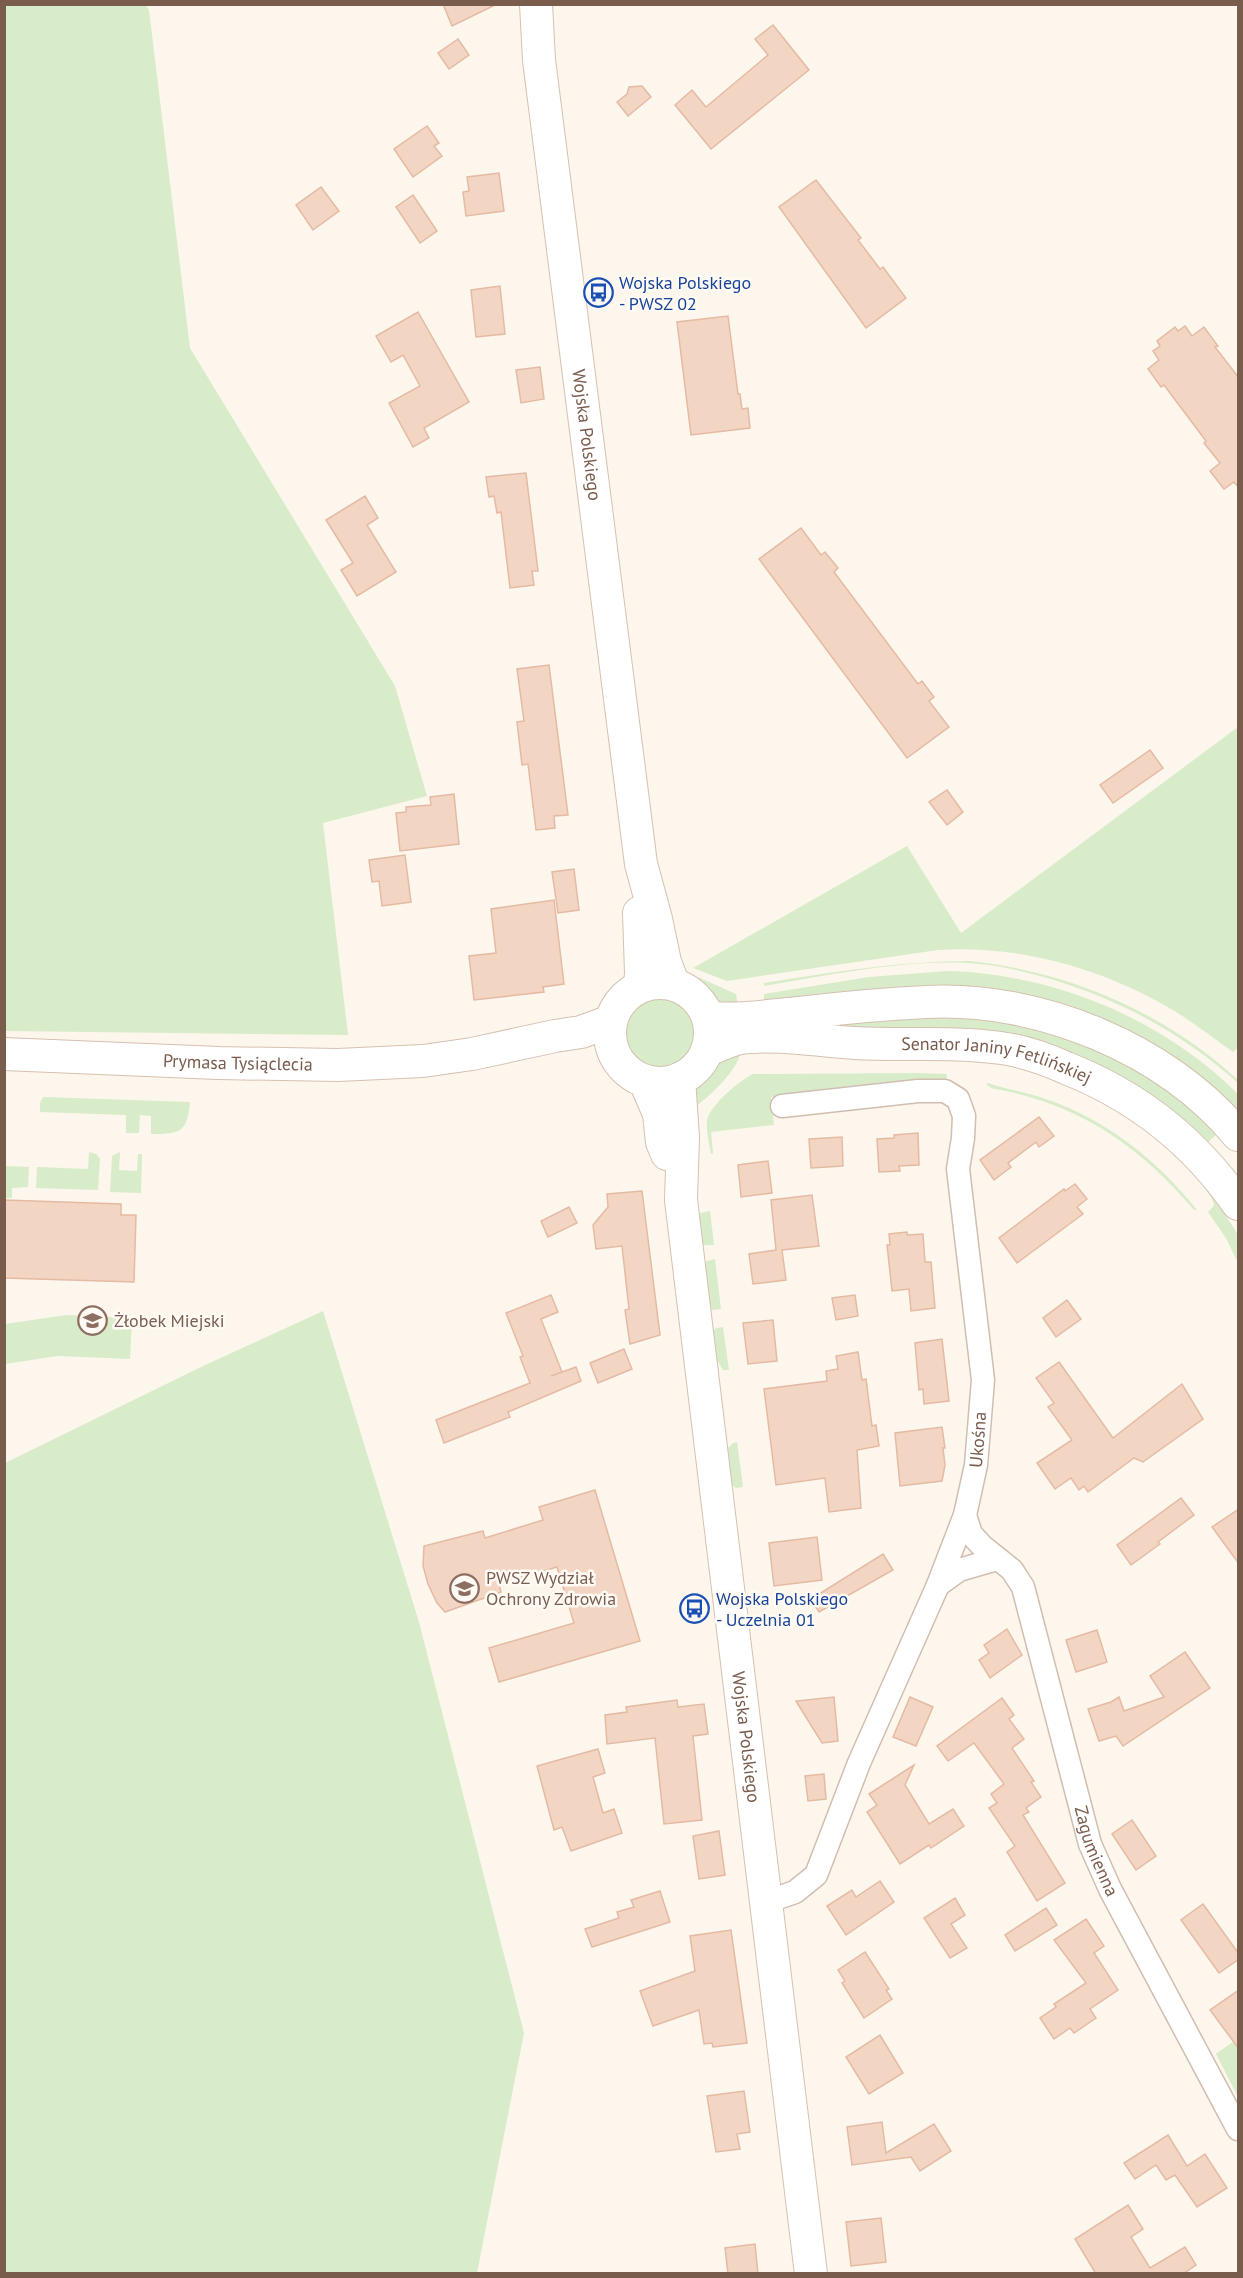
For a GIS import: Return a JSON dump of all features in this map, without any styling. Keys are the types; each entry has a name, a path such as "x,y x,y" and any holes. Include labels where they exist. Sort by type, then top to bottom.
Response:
{"main road":[{"name":"Wojska Polskiego","path":"536,4 539,60 641,864 665,962 673,983"},
{"name":"Wojska Polskiego","path":"640,987 641,864"},
{"path":"652,983 673,983 683,987 702,1006 708,1018 710,1035 707,1050 698,1066 679,1079 654,1083 645,1081 630,1073 618,1060 611,1041 611,1022 621,1002 640,987 652,983"},
{"path":"708,1018 755,1018 926,1002 969,1001 1030,1011 1108,1039 1160,1067 1206,1102 1239,1135"},
{"name":"Prymasa Tysiąclecia","path":"4,1054 338,1065 423,1061 472,1054 555,1035 580,1032 611,1022"},
{"name":"Senator Janiny Fetlińskiej","path":"707,1050 742,1038 780,1038 1003,1048 1045,1059 1087,1076 1155,1116 1203,1159 1239,1204"},
{"name":"Prymasa Tysiąclecia","path":"472,1054 601,1052 618,1060"},
{"name":"Wojska Polskiego","path":"679,1079 683,1137 681,1200 811,2274"},
{"name":"Wojska Polskiego","path":"645,1081 659,1114 663,1142 681,1200"}],"street":[{"name":"Ukośna","path":"766,1902 795,1892 816,1875 859,1763 938,1585 965,1515 976,1465 983,1380 958,1169 964,1116 958,1099 945,1091 918,1091 782,1106"},
{"name":"Zagumienna","path":"965,1515 971,1534 997,1560 1012,1570 1023,1587 1090,1844 1110,1889 1239,2129"},
{"path":"938,1585 959,1570 997,1560"}],"green space":[{"path":"5,4 145,4 149,10 190,348 395,686 427,796 323,823 348,1035 5,1031"},
{"path":"1238,727 1238,1048 1233,1052 1183,1017 1121,983 1062,963 1031,956 969,949 938,950 727,981 693,968 907,846 961,933"},
{"path":"944,961 970,961 1007,966 1044,975 1114,999 1179,1034 1238,1080 1238,1083 1193,1047 1120,1005 1068,984 1004,968 968,963 917,964 866,969 764,986 764,983 866,968"},
{"path":"948,971 988,974 1067,991 1141,1023 1208,1067 1238,1094 1238,1116 1088,1017 764,1010 764,994 869,977"},
{"path":"691,974 736,994 738,1008 723,1004"},
{"path":"661,997 681,1003 691,1013 697,1033 691,1053 681,1063 661,1069 641,1063 631,1053 625,1033 631,1013 641,1003"},
{"path":"952,1014 1049,1030 1131,1064 1181,1099 1218,1133 1206,1144 1117,1076 790,1030 764,1024"},
{"path":"740,1051 739,1058 730,1073 696,1106 694,1090 720,1062"},
{"path":"753,1074 947,1074 946,1080 921,1079 771,1097 774,1125 711,1132 713,1153 711,1154 707,1129 709,1115 726,1094"},
{"path":"986,1084 1046,1099 1090,1118 1110,1130 1148,1158 1197,1210 1194,1210 1151,1165 1104,1130 1051,1104 991,1088"},
{"path":"43,1097 190,1102 187,1120 180,1130 151,1134 151,1116 140,1115 139,1133 126,1133 126,1115 40,1112"},
{"path":"89,1152 96,1154 100,1159 98,1190 36,1188 37,1167 88,1169"},
{"path":"120,1152 119,1170 137,1171 138,1154 142,1154 141,1193 110,1192 112,1156"},
{"path":"5,1166 29,1167 28,1187 12,1188 12,1198 5,1198"},
{"path":"1196,1175 1217,1201 1238,1235 1238,1263 1226,1238 1208,1212 1214,1204"},
{"path":"710,1211 714,1245 704,1245 699,1241 696,1216"},
{"path":"715,1259 721,1309 713,1310 708,1306 704,1266 707,1261"},
{"path":"323,1311 419,1622 524,2033 477,2273 5,2273 5,1463 203,1366"},
{"path":"66,1315 132,1318 130,1359 58,1356 5,1364 5,1324"},
{"path":"723,1327 729,1370 723,1370 717,1360 712,1333 716,1328"},
{"path":"737,1442 743,1487 736,1488 731,1484 728,1448"},
{"path":"1238,2038 1238,2097 1216,2054"}],"building":[{"path":"443,4 497,4 452,26"},
{"path":"773,25 809,70 711,149 675,105 692,90 706,107 768,55 755,39"},
{"path":"458,39 469,55 449,69 438,53"},
{"path":"642,86 651,97 628,116 617,102 627,94 629,87"},
{"path":"427,126 439,143 434,146 442,156 413,177 394,149"},
{"path":"499,173 504,211 466,216 463,192 469,191 467,177"},
{"path":"816,180 861,238 858,240 880,269 883,267 906,298 866,328 779,207"},
{"path":"321,187 339,211 313,230 296,205"},
{"path":"413,195 437,231 420,243 396,207"},
{"path":"500,286 505,334 476,337 471,290"},
{"path":"418,312 469,402 424,428 429,438 413,447 389,403 420,386 403,355 391,362 376,336"},
{"path":"728,316 738,394 740,394 742,409 748,408 750,428 691,435 677,322"},
{"path":"1185,326 1192,336 1204,327 1218,346 1215,347 1239,378 1239,488 1234,482 1224,489 1210,471 1220,463 1164,385 1161,387 1148,369 1159,360 1153,351 1160,346 1157,341 1175,327 1178,331"},
{"path":"540,367 544,399 521,403 516,370"},
{"path":"526,473 538,571 532,571 534,585 510,588 501,512 497,513 494,496 489,497 486,477"},
{"path":"365,496 378,518 367,525 396,572 357,596 341,570 353,563 326,520"},
{"path":"801,528 821,555 825,552 838,568 834,572 918,684 922,681 934,697 929,701 949,727 907,758 759,559"},
{"path":"549,665 568,815 554,816 555,828 536,830 528,764 522,765 517,722 524,721 517,669"},
{"path":"1150,750 1163,768 1113,803 1100,785"},
{"path":"947,790 963,812 947,825 929,802"},
{"path":"454,794 459,844 400,851 396,813 406,812 406,807 431,805 430,797"},
{"path":"405,855 411,902 382,906 379,881 372,882 369,860"},
{"path":"574,869 579,910 558,913 552,872"},
{"path":"554,900 564,984 543,987 544,992 474,1000 469,956 496,953 491,909"},
{"path":"1039,1117 1054,1136 1039,1147 1036,1142 1008,1163 1011,1167 994,1180 980,1160"},
{"path":"918,1133 919,1165 899,1166 900,1171 879,1172 877,1139"},
{"path":"842,1137 843,1166 811,1168 809,1139"},
{"path":"768,1161 772,1193 741,1197 738,1165"},
{"path":"1075,1184 1087,1199 1077,1207 1083,1214 1017,1263 999,1238 1064,1189 1065,1191"},
{"path":"642,1191 660,1335 630,1344 625,1310 629,1309 622,1246 596,1249 593,1225 608,1207 607,1194"},
{"path":"812,1195 819,1246 782,1250 786,1280 753,1284 749,1254 776,1250 771,1200"},
{"path":"4,1200 121,1204 121,1215 136,1215 134,1282 4,1278"},
{"path":"569,1207 577,1223 548,1237 541,1221"},
{"path":"907,1232 907,1235 923,1234 925,1262 931,1262 935,1308 911,1311 909,1289 892,1291 887,1245 890,1245 889,1234"},
{"path":"551,1295 558,1312 541,1319 562,1372 551,1376 576,1367 581,1381 508,1412 510,1417 444,1443 436,1420 530,1383 520,1357 523,1356 506,1313"},
{"path":"855,1295 858,1316 836,1320 832,1298"},
{"path":"1067,1300 1081,1319 1056,1337 1043,1318"},
{"path":"773,1320 777,1361 748,1364 743,1323"},
{"path":"942,1339 949,1401 924,1404 923,1389 919,1390 915,1343"},
{"path":"624,1349 632,1369 598,1383 590,1363"},
{"path":"858,1352 862,1380 866,1379 872,1426 876,1425 879,1446 857,1450 861,1508 829,1512 825,1478 776,1485 764,1389 827,1381 826,1371 838,1369 836,1356"},
{"path":"1059,1362 1113,1438 1182,1384 1203,1419 1143,1462 1134,1458 1088,1492 1084,1486 1079,1490 1071,1478 1055,1489 1037,1463 1072,1440 1048,1407 1054,1403 1036,1378"},
{"path":"942,1427 945,1465 942,1481 900,1486 895,1433"},
{"name":"PWSZ Wydział Ochrony Zdrowia","path":"595,1490 640,1641 499,1682 489,1648 574,1623 557,1567 499,1584 501,1592 445,1612 437,1603 428,1584 423,1566 424,1546 483,1531 485,1538 543,1520 539,1507"},
{"path":"1181,1498 1194,1515 1131,1565 1117,1545"},
{"path":"1239,1509 1239,1564 1212,1527"},
{"path":"817,1537 822,1580 774,1586 769,1543"},
{"path":"883,1554 893,1570 819,1612 811,1599"},
{"path":"1007,1629 1022,1655 990,1678 979,1660 989,1653 984,1645"},
{"path":"1097,1630 1107,1662 1076,1672 1066,1640"},
{"path":"1185,1652 1210,1688 1123,1746 1116,1736 1099,1741 1088,1709 1119,1697 1124,1711 1164,1697 1150,1676"},
{"path":"834,1697 838,1741 822,1743 796,1701"},
{"path":"910,1697 933,1707 916,1746 893,1737"},
{"path":"1002,1698 1014,1715 1009,1719 1024,1739 1012,1748 1034,1781 1031,1782 1041,1797 1026,1808 1029,1812 1023,1815 1065,1883 1037,1901 1007,1852 1015,1846 989,1808 997,1803 991,1794 1004,1784 974,1743 948,1761 937,1746"},
{"path":"677,1700 678,1707 704,1704 708,1734 693,1736 702,1820 664,1824 655,1738 607,1744 605,1715 627,1712 626,1707"},
{"path":"598,1749 605,1773 593,1777 603,1813 614,1809 622,1833 571,1851 562,1827 554,1830 537,1766"},
{"path":"914,1765 905,1785 929,1824 953,1809 964,1826 931,1848 929,1845 900,1864 867,1812 877,1805 869,1794"},
{"path":"824,1774 826,1799 808,1801 805,1776"},
{"path":"1132,1820 1156,1856 1136,1870 1112,1834"},
{"path":"719,1831 725,1875 699,1879 693,1836"},
{"path":"880,1881 894,1902 846,1935 827,1906 852,1890 856,1897"},
{"path":"660,1891 670,1922 592,1947 585,1929 619,1918 617,1912 634,1907 631,1900"},
{"path":"955,1898 965,1915 951,1924 967,1948 950,1958 924,1918"},
{"path":"1203,1904 1239,1954 1239,1959 1219,1973 1181,1920"},
{"path":"1046,1908 1057,1925 1015,1951 1005,1935"},
{"path":"1086,1919 1104,1946 1094,1953 1118,1990 1090,2009 1096,2018 1074,2033 1070,2028 1054,2039 1040,2018 1056,2007 1054,2004 1086,1983 1054,1940"},
{"path":"731,1930 747,2043 713,2047 712,2043 704,2044 699,2010 653,2026 640,1991 695,1971 690,1936"},
{"path":"865,1952 889,1989 886,1990 892,1999 864,2018 842,1983 845,1981 838,1970"},
{"path":"1239,1990 1239,2049 1210,2010"},
{"path":"880,2035 903,2073 869,2094 846,2057"},
{"path":"744,2091 750,2132 737,2134 740,2149 716,2152 707,2096"},
{"path":"882,2122 886,2153 934,2124 951,2151 920,2171 911,2157 852,2165 847,2127"},
{"path":"1168,2135 1187,2166 1205,2154 1227,2188 1197,2207 1175,2175 1166,2180 1156,2165 1135,2179 1124,2163"},
{"path":"1128,2205 1143,2229 1131,2237 1150,2268 1185,2247 1196,2265 1183,2274 1096,2274 1075,2239"},
{"path":"881,2218 886,2262 851,2266 846,2222"},
{"path":"755,2244 758,2274 728,2274 725,2248"}],"place":[{"name":"Wojska Polskiego - PWSZ 02","path":"598,293"},
{"name":"Żłobek Miejski","path":"93,1321"},
{"name":"PWSZ Wydział Ochrony Zdrowia","path":"465,1588"},
{"name":"Wojska Polskiego - Uczelnia 01","path":"695,1609"}]}
